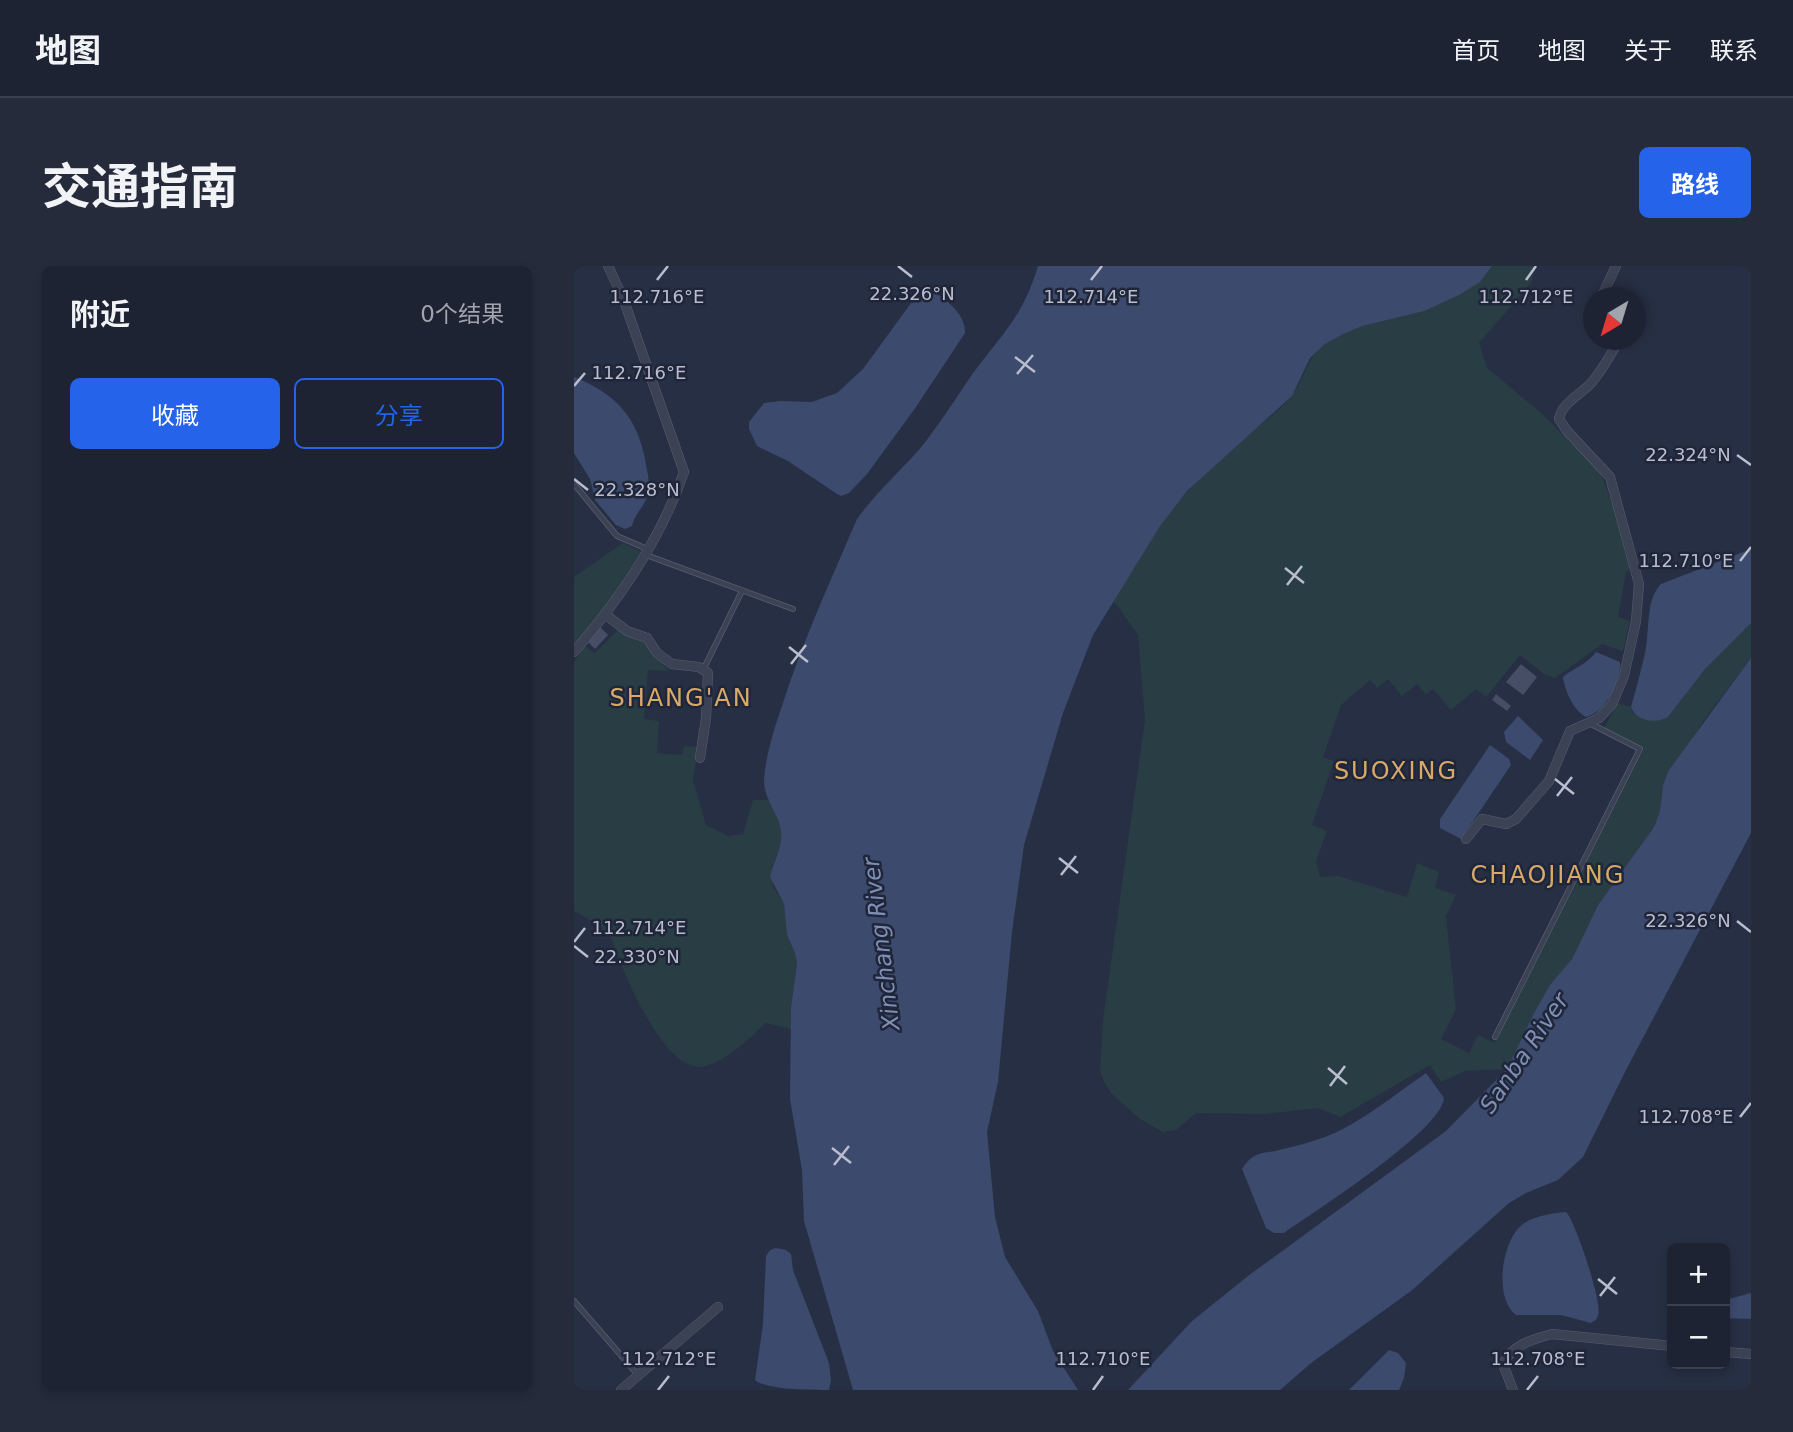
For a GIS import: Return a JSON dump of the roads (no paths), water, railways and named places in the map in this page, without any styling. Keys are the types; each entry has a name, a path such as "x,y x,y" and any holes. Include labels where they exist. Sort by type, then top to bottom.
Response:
{"street":[{"path":"574,652 606,615 647,552 681,482 684,467 673,447 627,310 608,266"},
{"path":"1606,287 1616,266"},
{"path":"1465,839 1482,820 1506,824 1516,819 1549,781 1568,734 1605,713 1612,704 1624,676 1636,621 1639,584 1610,477 1560,422 1565,406 1589,385 1613,350"},
{"path":"606,615 627,631 647,638 657,653 672,664 703,669 709,678 700,758"},
{"path":"621,1390 718,1307"},
{"path":"1513,1390 1503,1364 1505,1359 1515,1348 1543,1336 1552,1334 1667,1346"},
{"path":"1730,1352 1751,1354"}],"lane":[{"path":"574,484 617,536 647,552 793,609"},
{"path":"703,669 742,591"},
{"path":"1495,1037 1640,748 1588,723"},
{"path":"574,1301 638,1376"}],"water":[{"name":"Xinchang River","path":"1038,266 1492,266 1480,282 1459,295 1424,311 1362,326 1343,334 1325,344 1310,358 1292,396 1187,491 1160,526 1093,635 1063,713 1024,845 1012,932 998,1082 987,1132 995,1217 1005,1257 1038,1311 1053,1351 1078,1390 853,1390 804,1221 802,1170 790,1099 791,1007 797,963 787,935 784,904 770,877 779,849 781,831 765,788 766,762 799,656 857,519 918,451 1010,325 1025,299"},
{"path":"935,293 950,304 963,320 965,333 916,407 867,474 849,493 841,496 837,494 788,461 757,446 749,429 749,422 764,403 812,402 837,393 863,369 914,299"},
{"path":"574,377 614,400 624,410 638,434 649,489 632,526 625,529 616,525 595,500 590,479 574,453"},
{"path":"1751,549 1751,623 1705,669 1668,717 1652,721 1641,718 1631,707 1645,653 1650,607 1656,591 1661,584"},
{"path":"1596,652 1620,662 1620,669 1606,703 1586,717 1570,700 1563,677"},
{"name":"Sanba River","path":"1751,658 1751,833 1583,1157 1558,1180 1509,1203 1411,1291 1311,1363 1280,1390 1128,1390 1192,1321 1248,1276 1446,1131 1507,1069 1550,985 1572,959 1598,905 1654,827 1669,770"},
{"path":"1518,716 1543,740 1530,760 1506,742 1504,732"},
{"path":"1490,745 1509,759 1511,765 1461,839 1440,828 1440,819"},
{"path":"1426,1073 1444,1098 1438,1112 1422,1130 1374,1170 1284,1233 1274,1233 1266,1228 1242,1169 1251,1158 1338,1132"},
{"path":"1566,1212 1587,1262 1596,1295 1597,1318 1591,1323 1561,1315 1516,1315 1504,1296 1503,1269 1510,1242 1527,1221"},
{"path":"776,1248 791,1254 793,1270 829,1363 829,1390 779,1388 755,1380 763,1324 766,1256 770,1250"},
{"path":"1751,1293 1751,1319 1730,1318 1730,1299"},
{"path":"1389,1350 1398,1353 1406,1363 1399,1390 1349,1390"}],"district":[{"name":"SHANG'AN","path":"681,698"},
{"name":"SUOXING","path":"1396,771"},
{"name":"CHAOJIANG","path":"1548,875"}]}
